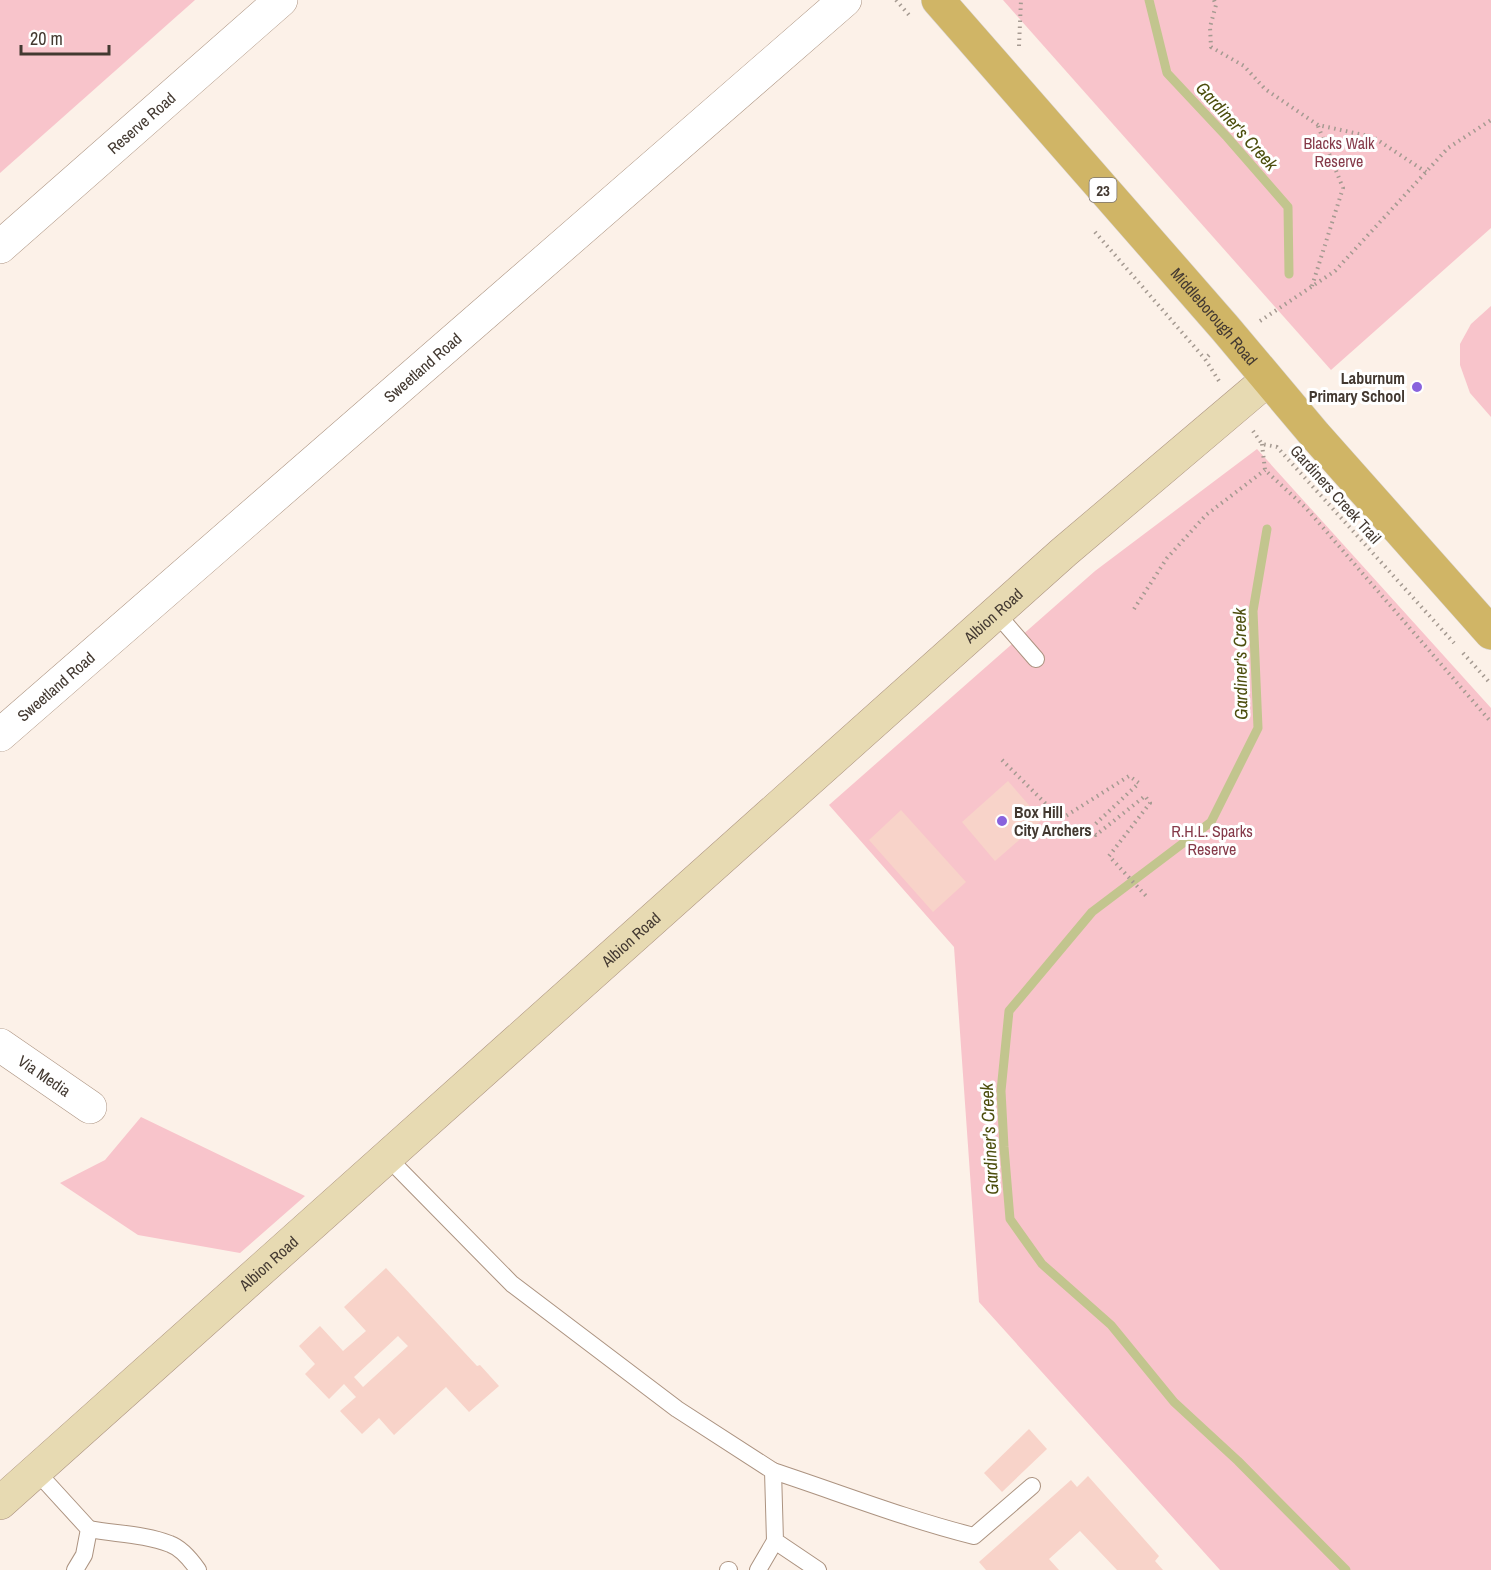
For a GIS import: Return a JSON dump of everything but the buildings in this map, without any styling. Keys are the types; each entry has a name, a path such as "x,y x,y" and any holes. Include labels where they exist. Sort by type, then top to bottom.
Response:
{"main road":[{"name":"Middleborough Road","path":"938,0 1234,339 1267,380 1491,633"}],"street":[{"name":"Reserve Road","path":"0,247 281,0"},
{"name":"Sweetland Road","path":"0,735 844,0"},
{"name":"Albion Road","path":"0,1503 1064,552 1267,380"},
{"name":"Via Media","path":"0,1045 90,1107"}],"lane":[{"path":"997,614 1036,658"},
{"path":"387,1158 512,1284 677,1409 773,1472 854,1497 924,1523 974,1536 1032,1486"},
{"path":"36,1471 89,1529 152,1539 172,1545 192,1561 198,1570"},
{"path":"758,1570 775,1541 773,1472"},
{"path":"75,1570 84,1555 89,1529"},
{"path":"775,1541 818,1570"}],"path":[{"path":"1214,0 1216,5 1210,27 1212,47 1244,66 1265,89 1318,125 1373,137 1426,172"},
{"name":"Gardiners Creek Trail","path":"1491,120 1448,148 1335,271 1205,359 1235,407 1262,444 1277,447 1491,684"},
{"path":"1312,287 1343,188 1318,125"},
{"path":"1262,444 1264,470 1306,508 1491,722"},
{"path":"1134,609 1167,558 1206,515 1264,470"},
{"path":"1002,760 1061,819 1129,776 1139,783 1089,830 1096,836 1145,796 1150,803 1109,856 1148,897"}],"green space":[{"path":"0,0 195,0 0,173"},
{"name":"Blacks Walk Reserve","path":"1003,0 1491,0 1491,228 1331,370"},
{"path":"1491,306 1491,417 1470,393 1460,365 1460,344 1471,324"},
{"name":"R.H.L. Sparks Reserve","path":"1257,449 1491,708 1491,1570 1220,1570 979,1302 954,947 829,805 1095,571"},
{"path":"141,1117 305,1196 240,1253 138,1235 60,1183 105,1160"}],"waterway":[{"name":"Gardiner's Creek","path":"1149,0 1167,73 1288,207 1289,274"},
{"name":"Gardiner's Creek","path":"1267,529 1253,611 1258,728 1211,822 1092,912 1009,1011 1001,1091 1004,1147 1010,1219 1042,1264 1111,1325 1174,1402 1238,1461 1346,1570"}],"place":[{"name":"Laburnum Primary School","path":"1417,387"},
{"name":"Box Hill City Archers","path":"1002,821"}]}
